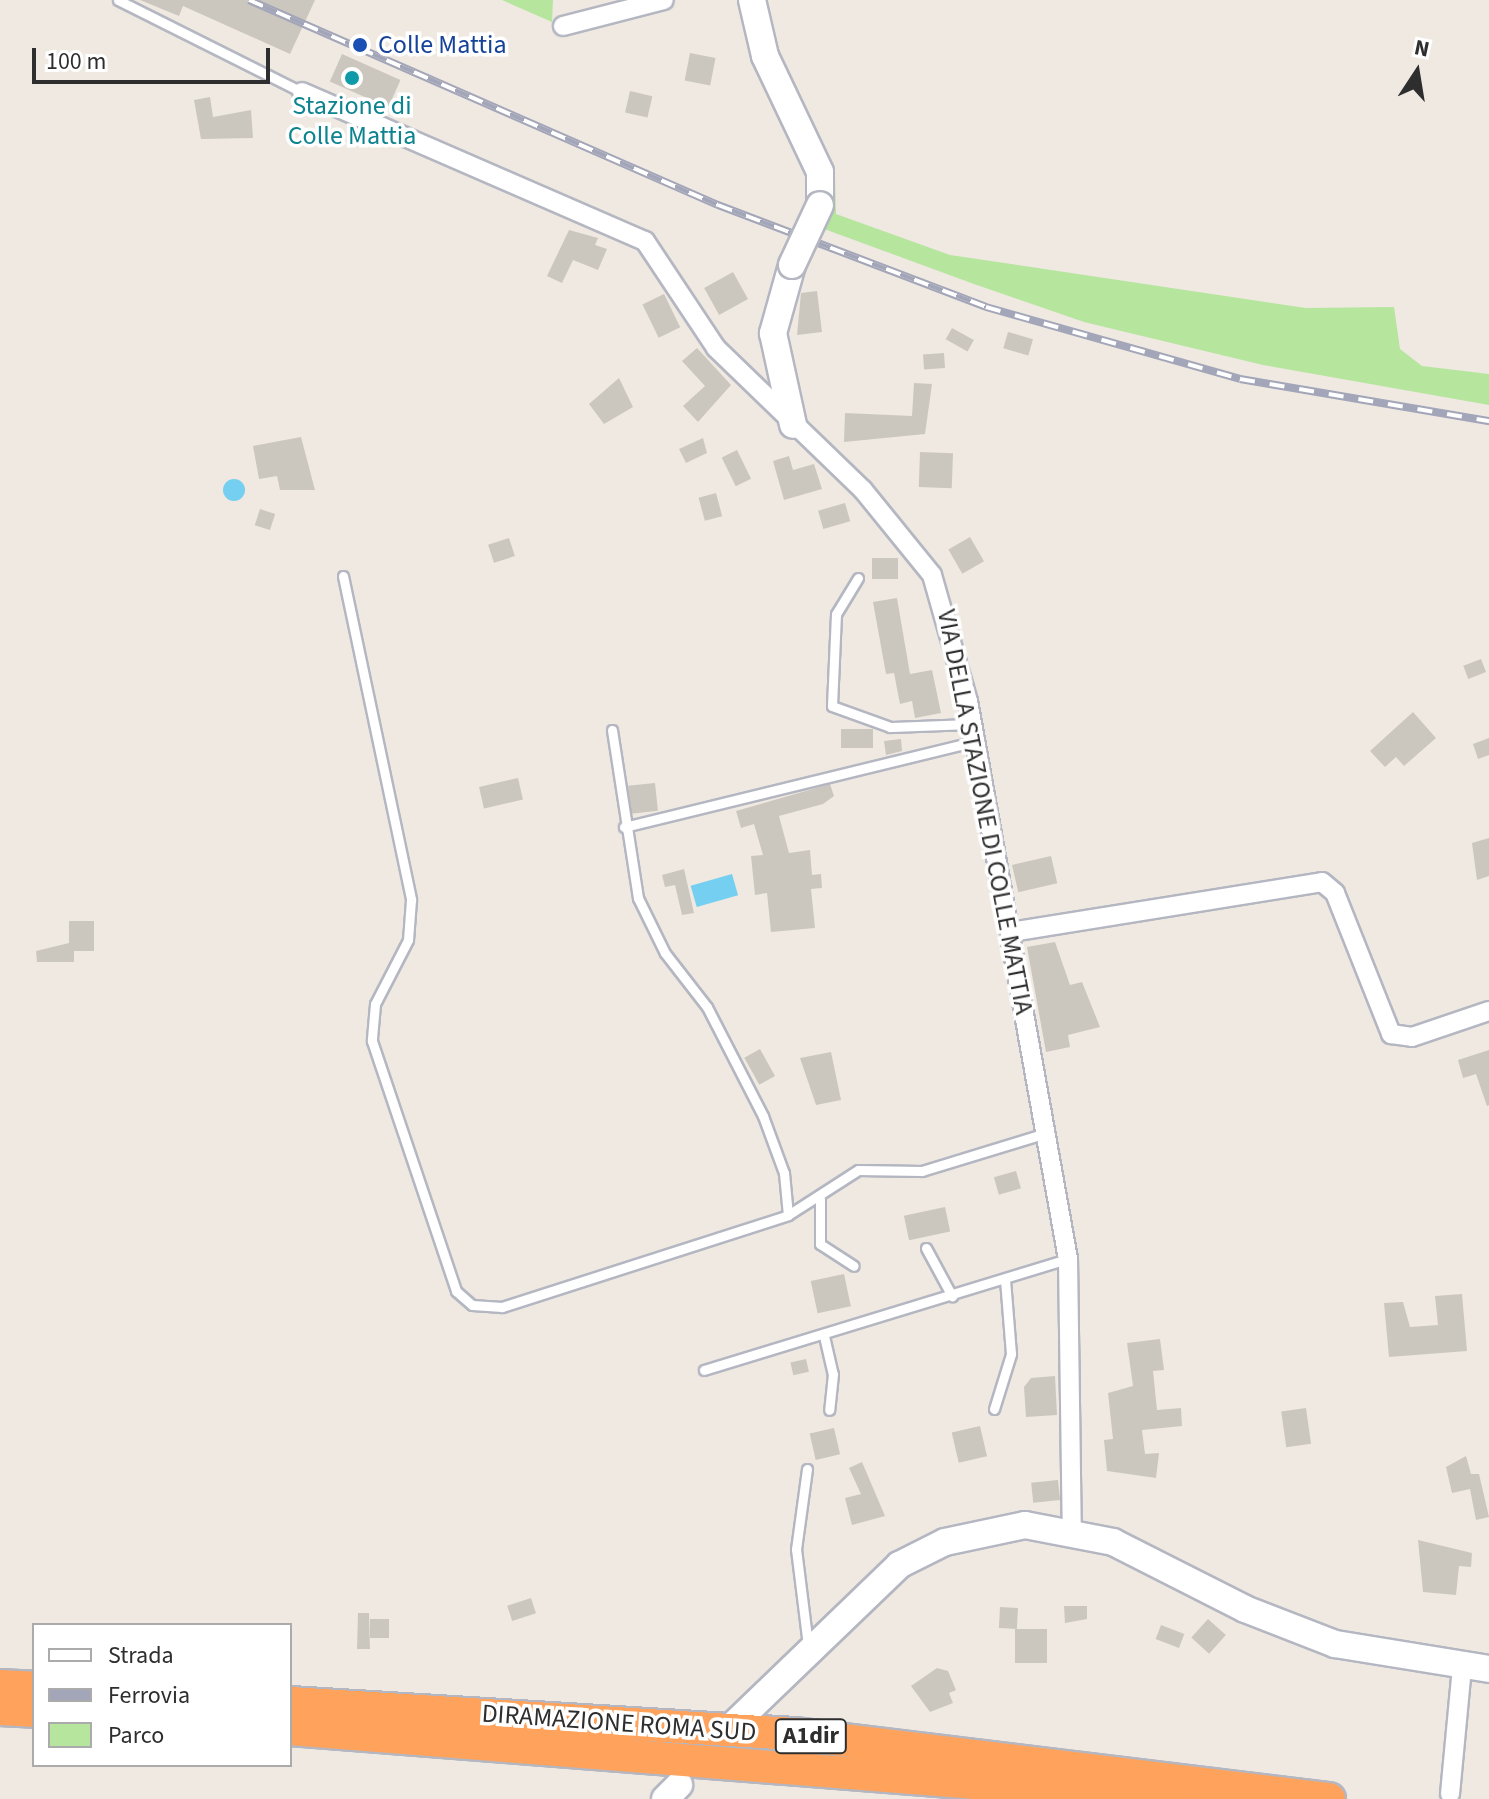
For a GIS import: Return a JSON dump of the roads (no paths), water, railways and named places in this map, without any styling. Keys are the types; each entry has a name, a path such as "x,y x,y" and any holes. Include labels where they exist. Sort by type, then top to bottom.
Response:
{"highway":[{"path":"0,1686 32,1688"},
{"name":"DIRAMAZIONE ROMA SUD","path":"292,1703 794,1734 1329,1799"},
{"path":"0,1709 32,1711"},
{"name":"DIRAMAZIONE ROMA SUD","path":"292,1729 1177,1799"}],"street":[{"path":"563,26 664,0"},
{"path":"752,0 765,56 820,172 820,205 792,265 773,333 793,425"},
{"name":"VIA DELLA STAZIONE DI COLLE MATTIA","path":"302,92 641,238 711,341 793,425 863,490 928,568 948,616 974,732 1068,1259 1072,1530"},
{"path":"1011,932 1322,882 1335,893 1391,1034 1412,1037 1489,1011"},
{"path":"733,1725 886,1575 933,1546 1012,1527 1072,1530 1308,1635 1462,1667 1489,1669"},
{"path":"1450,1794 1462,1667"}],"lane":[{"path":"118,0 302,92"},
{"path":"343,576 411,900 408,940 375,1004 372,1041 456,1291 472,1305 502,1307 788,1215 820,1199 858,1170 922,1171 1046,1133"},
{"path":"858,578 834,622 832,706 890,727 974,732"},
{"path":"612,730 632,879 650,927 707,1007 766,1122 784,1173 788,1215"},
{"path":"624,827 974,732"},
{"path":"820,1199 820,1244 854,1266"},
{"path":"926,1248 952,1296"},
{"path":"704,1370 824,1336 1068,1259"},
{"path":"994,1409 1011,1354 1005,1279"},
{"path":"824,1336 833,1374 829,1410"},
{"path":"807,1469 796,1549 809,1648"}],"water":[{"path":"230,479 238,479 245,490 238,501 230,501 223,494 223,486"},
{"path":"732,874 738,895 697,907 691,886"}],"railway":[{"path":"249,0 718,205 986,307 1240,379 1489,421"}],"place":[{"name":"Colle Mattia","path":"360,45"},
{"name":"Stazione di Colle Mattia","path":"352,78"}]}
